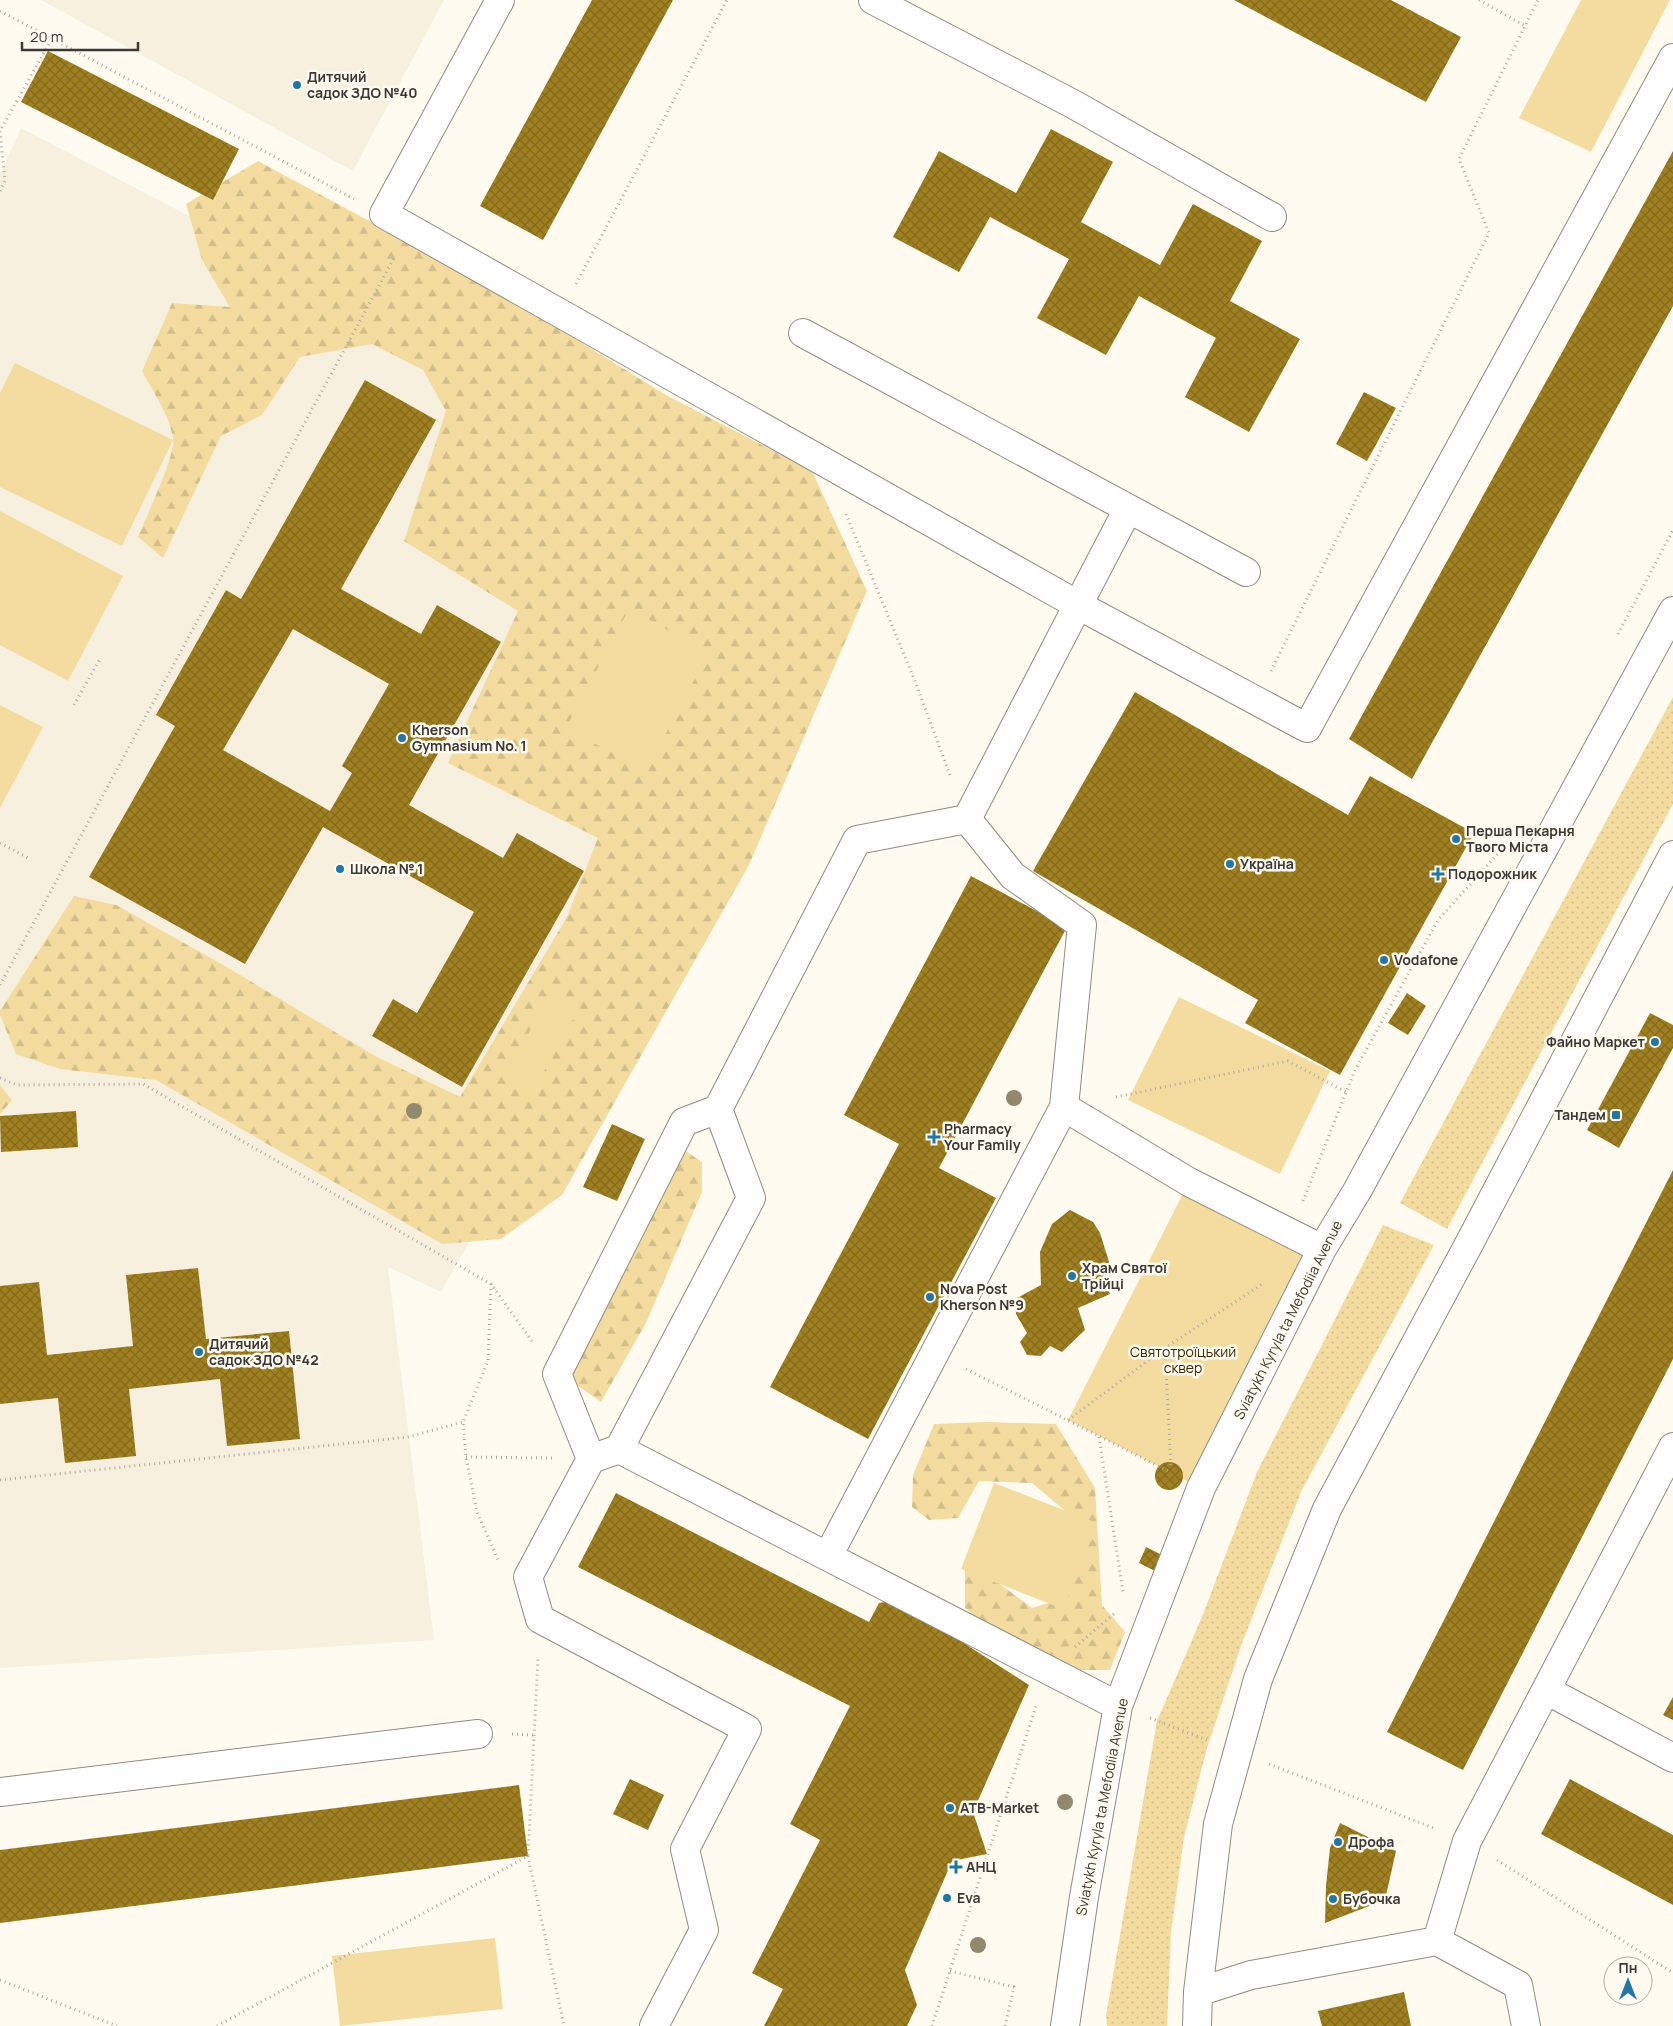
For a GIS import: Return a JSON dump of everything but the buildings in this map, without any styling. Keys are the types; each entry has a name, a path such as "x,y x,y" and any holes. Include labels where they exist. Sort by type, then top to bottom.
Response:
{"street":[{"path":"500,0 384,214 1078,605 1307,728 1673,58"},
{"path":"873,0 1072,104 1272,217"},
{"path":"803,333 1246,572"},
{"path":"967,819 1128,509"},
{"name":"Sviatykh Kyryla ta Mefodiia Avenue","path":"1065,2026 1084,1897 1118,1706 1202,1488 1322,1249 1367,1174 1673,611"},
{"path":"828,1556 1064,1108 1082,925 1013,876 967,819"},
{"path":"591,1459 557,1374 684,1122 718,1109 858,840 967,819"},
{"path":"1197,2026 1198,1992 1218,1824 1258,1679 1327,1509 1671,863"},
{"path":"1064,1108 1189,1182 1322,1249"},
{"path":"654,2026 704,1930 685,1849 747,1730 540,1619 528,1576 591,1459 619,1449 751,1198 718,1109"},
{"path":"1437,1941 1467,1841 1673,1447"},
{"path":"619,1449 1118,1706"},
{"path":"1546,1690 1673,1758"},
{"path":"0,1792 478,1734"},
{"path":"1198,1992 1251,1975 1437,1941 1518,1985 1526,2026"}],"path":[{"path":"561,314 727,0"},
{"path":"1478,0 1525,26"},
{"path":"1256,700 1489,234 1459,159 1538,0"},
{"path":"0,11 384,214"},
{"path":"0,191 5,181 0,131 52,38"},
{"path":"0,985 410,229"},
{"path":"824,462 914,680 967,819"},
{"path":"1614,643 1673,530"},
{"path":"74,705 101,656"},
{"path":"1291,1233 1355,1070 1438,920 1509,841"},
{"path":"0,844 30,859"},
{"path":"1064,1108 1288,1061 1346,1092"},
{"path":"0,1078 17,1086 143,1084 491,1284 557,1374"},
{"path":"1068,1420 1165,1348 1268,1280"},
{"path":"491,1284 488,1362 464,1422 466,1457 477,1512 499,1562"},
{"path":"935,1353 1172,1473 1165,1348"},
{"path":"0,1480 408,1437 464,1422"},
{"path":"1099,1437 1124,1594"},
{"path":"466,1457 591,1459"},
{"path":"540,1619 528,1856 564,2026"},
{"path":"932,2026 1048,1670"},
{"path":"1118,1706 1210,1742"},
{"path":"1265,1763 1467,1841 1673,1972"},
{"path":"217,2026 528,1856"},
{"path":"950,1971 1014,1987 1005,2026"},
{"path":"0,1980 117,2026"}],"shaded area":[{"name":"Дитячий садок ЗДО №40","path":"41,0 444,0 353,171"},
{"name":"Школа № 1","path":"21,128 852,563 441,1292 388,1267 434,1640 0,1668 0,174"}],"green space":[{"path":"1581,0 1670,0 1591,152 1519,118"},
{"path":"258,161 488,285 666,395 812,471 867,591 749,865 562,1195 501,1239 442,1244 156,1080 60,1069 16,1054 0,1015 0,1011 74,896 116,905 225,966 375,1056 460,1097 567,917 598,838 448,763 518,611 404,541 446,411 423,370 372,344 300,357 262,415 221,436 163,558 138,537 165,472 173,446 171,429 164,412 142,371 172,303 230,307 202,260 186,204"},
{"path":"15,363 173,440 122,546 0,487 0,393"},
{"path":"0,511 123,576 68,681 0,645"},
{"path":"629,609 709,652 646,771 566,728"},
{"path":"1673,697 1673,804 1447,1229 1400,1203"},
{"path":"0,705 43,727 0,808"},
{"path":"550,995 578,1010 532,1093 504,1077"},
{"path":"1179,997 1330,1071 1280,1174 1128,1100"},
{"path":"0,1085 12,1100 0,1114"},
{"path":"681,1148 702,1162 702,1192 646,1323 601,1402 567,1378"},
{"name":"Святотроїцький сквер","path":"1189,1182 1322,1249 1201,1488 1068,1420"},
{"path":"1383,1225 1434,1245 1301,1492 1241,1646 1207,1748 1184,1837 1171,1933 1167,2026 1107,2026 1106,2016 1157,1721 1202,1617 1257,1472"},
{"path":"986,1422 1056,1424 1095,1488 1102,1605 1125,1632 1110,1670 1077,1670 1001,1637 965,1608 965,1558 1032,1608 1068,1597 1064,1510 1032,1483 979,1481 958,1518 929,1520 912,1507 913,1475 934,1424"},
{"path":"994,1483 1097,1523 1063,1609 961,1569"},
{"path":"495,1938 503,2009 340,2026 332,1956"}],"place":[{"name":"Дитячий садок ЗДО №40","path":"297,85"},
{"name":"Kherson Gymnasium No. 1","path":"402,738"},
{"name":"Перша Пекарня Твого Міста","path":"1456,839"},
{"name":"Україна","path":"1230,864"},
{"name":"Школа № 1","path":"340,869"},
{"name":"Подорожник","path":"1438,874"},
{"name":"Vodafone","path":"1384,960"},
{"name":"Файно Маркет","path":"1655,1042"},
{"name":"Тандем","path":"1616,1115"},
{"name":"Pharmacy Your Family","path":"934,1137"},
{"name":"Храм Святої Трійці","path":"1072,1276"},
{"name":"Nova Post Kherson №9","path":"930,1297"},
{"name":"Дитячий садок ЗДО №42","path":"199,1352"},
{"name":"ATB-Market","path":"950,1808"},
{"name":"Дрофа","path":"1338,1842"},
{"name":"АНЦ","path":"956,1867"},
{"name":"Eva","path":"947,1898"},
{"name":"Бубочка","path":"1333,1899"}]}
